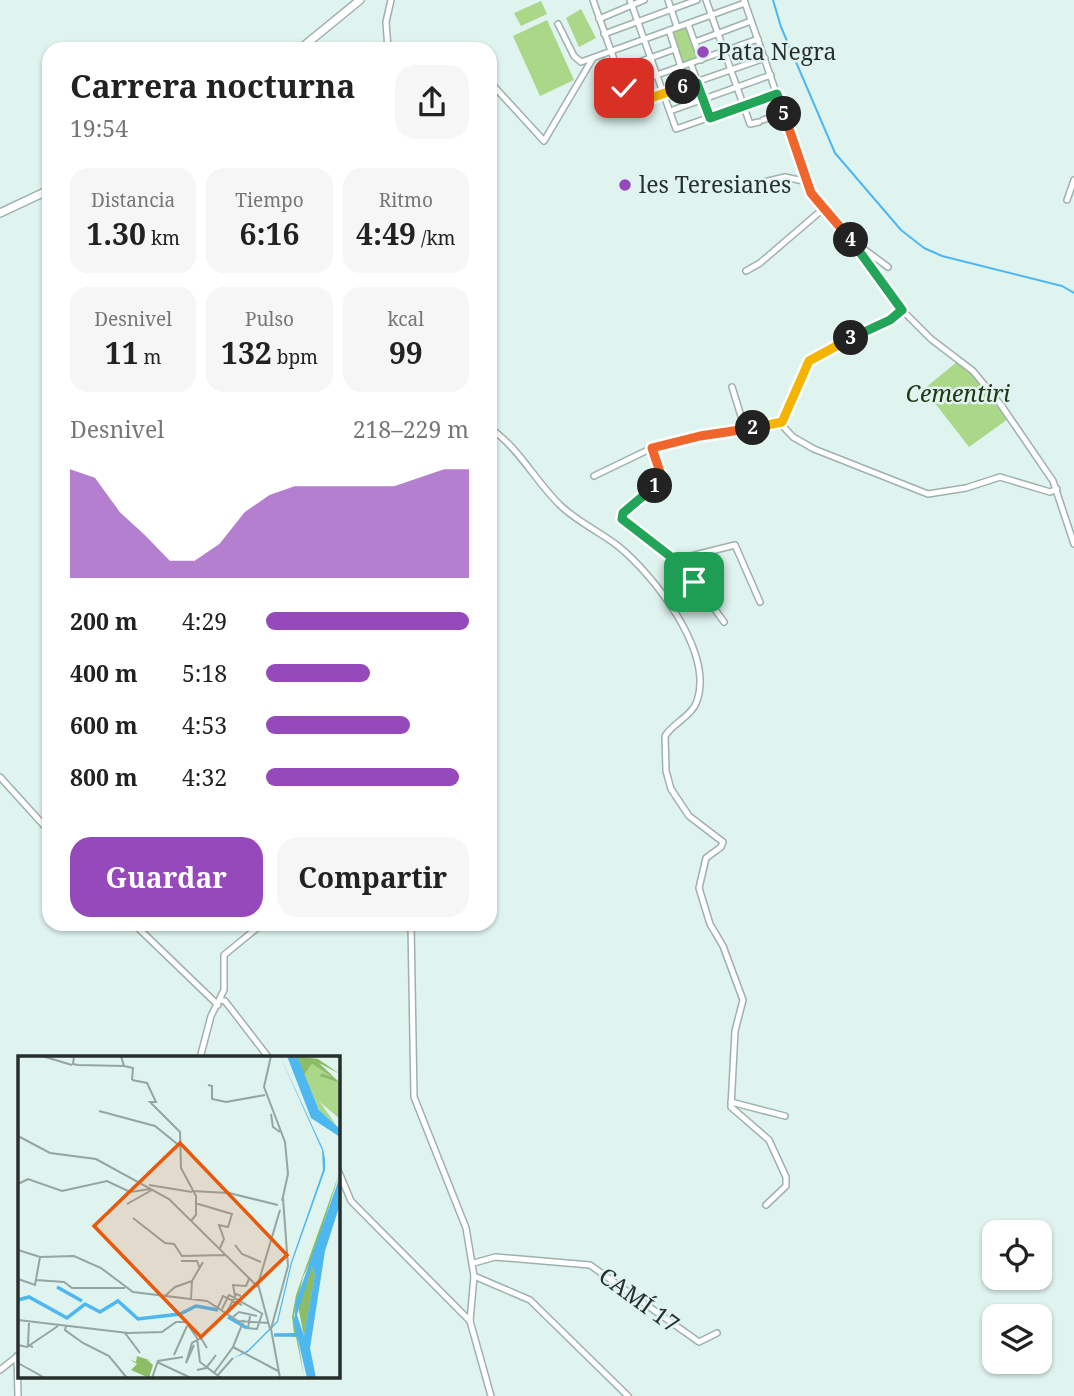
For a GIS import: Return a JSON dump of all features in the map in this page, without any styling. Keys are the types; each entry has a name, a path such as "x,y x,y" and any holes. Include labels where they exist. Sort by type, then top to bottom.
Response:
{"main road":[{"path":"309,42 360,0"},
{"path":"0,213 42,193"}],"street":[{"path":"387,42 386,22 391,0"},
{"path":"593,0 630,105 765,58"},
{"path":"599,19 631,3 645,0"},
{"path":"668,0 677,27"},
{"path":"604,34 697,0"},
{"path":"706,0 750,124 784,113"},
{"path":"558,24 576,60 581,62 744,1 812,196 850,239 902,310 931,339 979,376 1027,441 1057,489 1074,544"},
{"path":"631,3 676,130 777,94"},
{"path":"695,42 751,21"},
{"path":"688,24 701,60"},
{"path":"668,30 681,67"},
{"path":"623,86 758,39"},
{"path":"617,70 675,48"},
{"path":"497,90 544,141 593,58"},
{"path":"691,64 710,118"},
{"path":"670,111 771,75"},
{"path":"759,183 785,177 808,182"},
{"path":"1067,200 1074,181"},
{"path":"746,271 760,263 823,209"},
{"path":"850,239 888,267"},
{"path":"780,423 813,356 890,320 902,310"},
{"path":"732,387 745,429"},
{"path":"594,476 652,448 700,436 780,423"},
{"path":"780,423 793,437 814,449 928,495 966,488 1000,477 1050,492 1057,489"},
{"path":"497,433 511,444 530,471 562,506 625,552 662,594 695,649 699,667 698,698 690,711 666,734 666,771 669,785 689,816 712,831 723,844 706,858 699,890 743,1000 735,1031 731,1108 769,1140 786,1177 786,1186 766,1205"},
{"path":"652,448 661,481 621,516 626,524 675,560 724,622"},
{"path":"675,560 735,545 760,603"},
{"path":"0,777 42,823"},
{"path":"142,931 219,1002"},
{"path":"201,1056 211,1016 225,987 224,955 253,931"},
{"path":"411,931 414,1097 466,1228 474,1263 470,1321 491,1396"},
{"path":"219,1002 225,1001 267,1056"},
{"path":"731,1102 785,1116"},
{"path":"340,1175 351,1201 470,1321"},
{"name":"CAMÍ 17","path":"474,1263 495,1257 590,1265 699,1342 717,1332"},
{"path":"474,1276 530,1300 628,1396"},
{"path":"0,1370 18,1356"},
{"path":"18,1356 18,1396"}],"green space":[{"path":"541,1 547,14 521,26 514,13"},
{"path":"581,9 596,38 579,47 566,18"},
{"path":"547,20 574,80 540,96 513,36"},
{"path":"686,26 698,58 682,64 672,31"},
{"name":"Cementiri","path":"958,361 977,378 1008,419 969,447 924,389"}],"waterway":[{"path":"773,0 781,27 835,153 901,230 924,248 942,256 1062,286 1074,293"}],"place":[{"name":"Pata Negra","path":"703,52"},
{"name":"les Teresianes","path":"625,185"}],"route":[{"path":"624,88 630,105 697,83 710,118 777,94 812,196 850,239 902,310 890,320 813,356 787,414 775,426 700,436 652,448 662,476 661,481 621,516 626,524 675,560 694,582"}]}
